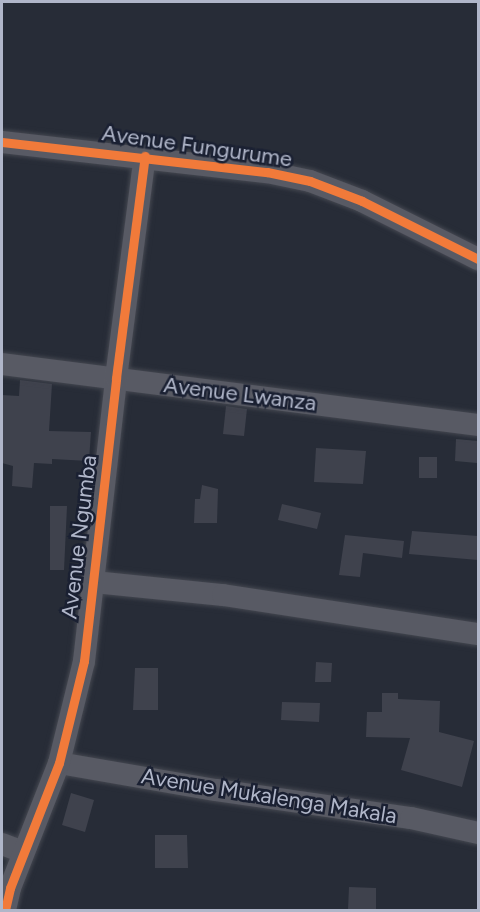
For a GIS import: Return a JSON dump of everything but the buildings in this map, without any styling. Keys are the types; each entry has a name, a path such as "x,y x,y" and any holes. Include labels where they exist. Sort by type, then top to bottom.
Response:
{"street":[{"name":"Avenue Fungurume","path":"2,142 145,156 267,172 310,181 362,201 478,259"},
{"name":"Avenue Ngumba","path":"5,910 10,888 59,763 84,661 116,378 145,156"},
{"name":"Avenue Lwanza","path":"2,364 478,425"},
{"path":"94,582 223,595 478,634"},
{"name":"Avenue Mukalenga Makala","path":"59,763 216,790 411,818 478,833"},
{"path":"2,844 24,852"}],"cycle path":[{"path":"2,142 267,172 310,181 362,201 478,259"},
{"path":"5,910 10,888 59,763 84,661 116,378 145,156"}]}
